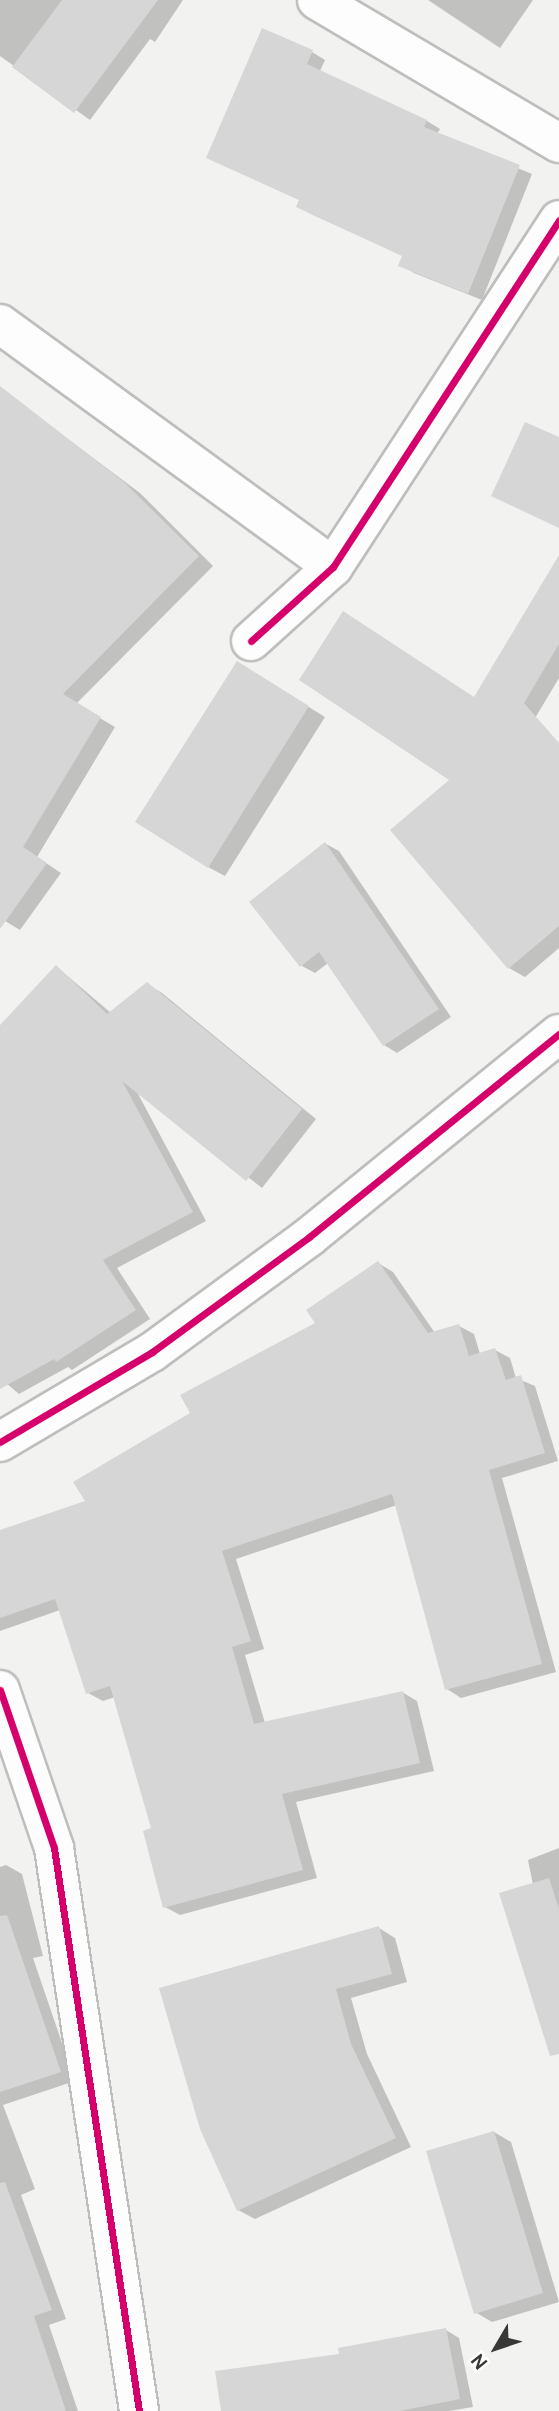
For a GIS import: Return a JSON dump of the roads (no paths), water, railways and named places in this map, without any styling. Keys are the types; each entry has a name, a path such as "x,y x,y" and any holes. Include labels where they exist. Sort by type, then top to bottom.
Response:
{"street":[{"path":"317,0 559,143"},
{"path":"251,641 332,566 559,220"},
{"path":"0,324 332,566"},
{"path":"1,1438 152,1352 309,1237 559,1034"},
{"path":"0,1690 54,1848 139,2411"}]}
